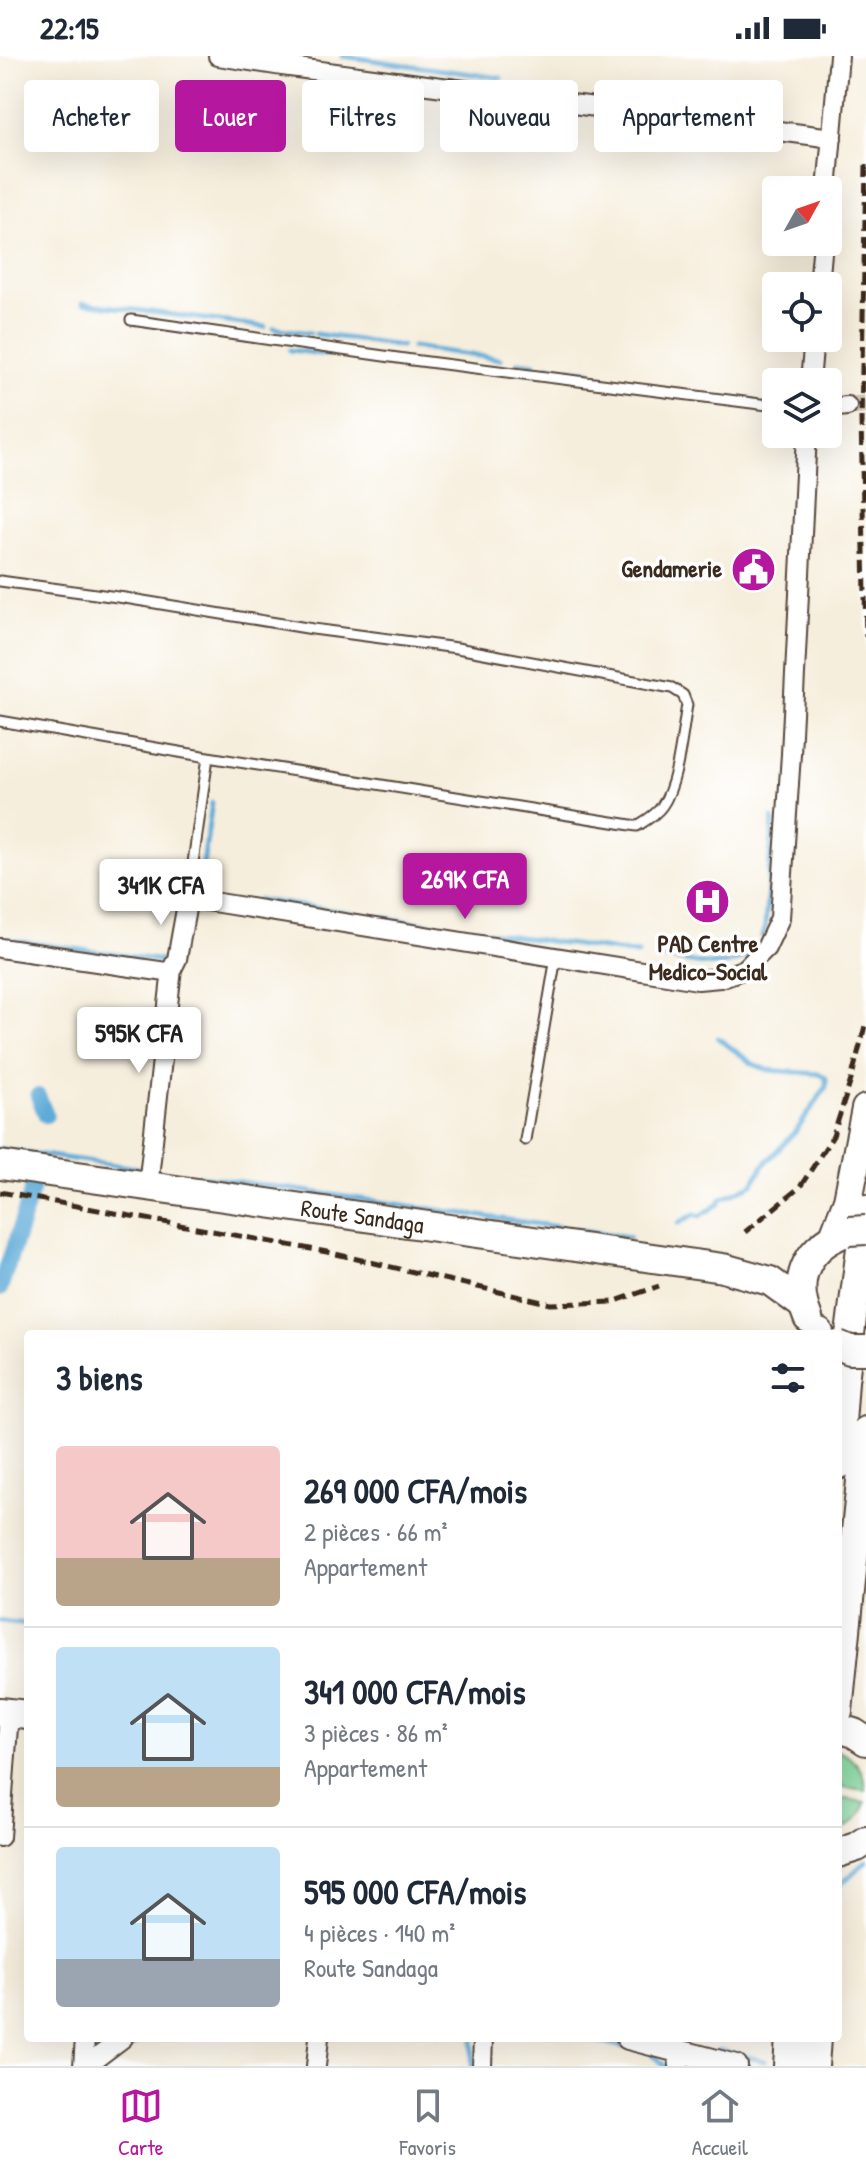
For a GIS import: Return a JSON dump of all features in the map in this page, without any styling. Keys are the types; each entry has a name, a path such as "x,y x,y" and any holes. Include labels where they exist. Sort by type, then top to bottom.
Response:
{"main road":[{"path":"842,1409 854,1226 848,1200 866,1109"},
{"name":"Route Sandaga","path":"0,1165 723,1268"},
{"path":"816,1330 803,1305 802,1280 810,1257 821,1245 854,1226"},
{"path":"723,1268 768,1266 810,1257"},
{"path":"723,1268 770,1281 803,1305"},
{"path":"842,1347 866,1350"},
{"path":"842,1673 866,1431"},
{"path":"843,1663 866,1581"},
{"path":"842,1729 866,1741"},
{"path":"842,1852 866,1841"},
{"path":"788,2066 790,2042"},
{"path":"814,2066 816,2042"}],"street":[{"path":"218,56 832,138"},
{"path":"828,176 839,56"},
{"path":"148,1186 172,969 177,959 188,898 698,980 720,978 745,969 766,948 780,918 806,448"},
{"path":"0,948 166,972 172,969"},
{"path":"0,1837 12,1713"},
{"path":"84,2066 85,2042"},
{"path":"84,2066 117,2042"},
{"path":"316,2066 319,2042"},
{"path":"482,2066 483,2042"},
{"path":"643,2042 736,2066"}],"lane":[{"path":"131,320 412,360 762,404"},
{"path":"0,581 457,648 672,688 683,695 687,705 672,784 662,806 637,826 0,721"},
{"path":"188,898 208,757"},
{"path":"525,1140 556,957"}],"green space":[{"path":"842,1753 858,1766 866,1790 842,1787"},
{"path":"842,1798 865,1802 855,1820 842,1829"}],"waterway":[{"path":"343,56 501,78"},
{"path":"83,303 265,327"},
{"path":"274,328 310,333"},
{"path":"316,334 401,346"},
{"path":"412,347 500,359"},
{"path":"290,350 328,355"},
{"path":"518,362 535,364"},
{"path":"548,366 590,371"},
{"path":"202,892 199,892 212,803"},
{"path":"762,936 773,819"},
{"path":"259,900 638,954"},
{"path":"0,939 171,962"},
{"path":"666,958 717,964 747,956"},
{"path":"679,1223 695,1214 700,1216 719,1204 721,1199 753,1184 762,1167 797,1130 826,1087 826,1078 820,1074 768,1070 753,1064 718,1038"},
{"path":"38,1096 46,1115"},
{"path":"0,1149 137,1168"},
{"path":"198,1176 629,1237"},
{"path":"0,1289 33,1187"},
{"path":"0,1621 24,1624"},
{"path":"842,1883 866,1861"},
{"path":"100,2066 139,2042"},
{"path":"472,2066 473,2042"},
{"path":"602,2042 625,2047"},
{"path":"719,2050 765,2061"},
{"path":"654,2055 665,2066"}],"tunnel":[{"path":"847,406 866,404"}],"railway":[{"path":"866,165 861,420 866,637"},
{"path":"745,1232 800,1187 833,1136 866,1022"},
{"path":"0,1192 327,1252 551,1304 613,1302 659,1286"}],"place":[{"name":"Gendamerie","path":"753,569"},
{"name":"PAD Centre Medico-Social","path":"708,902"}]}
